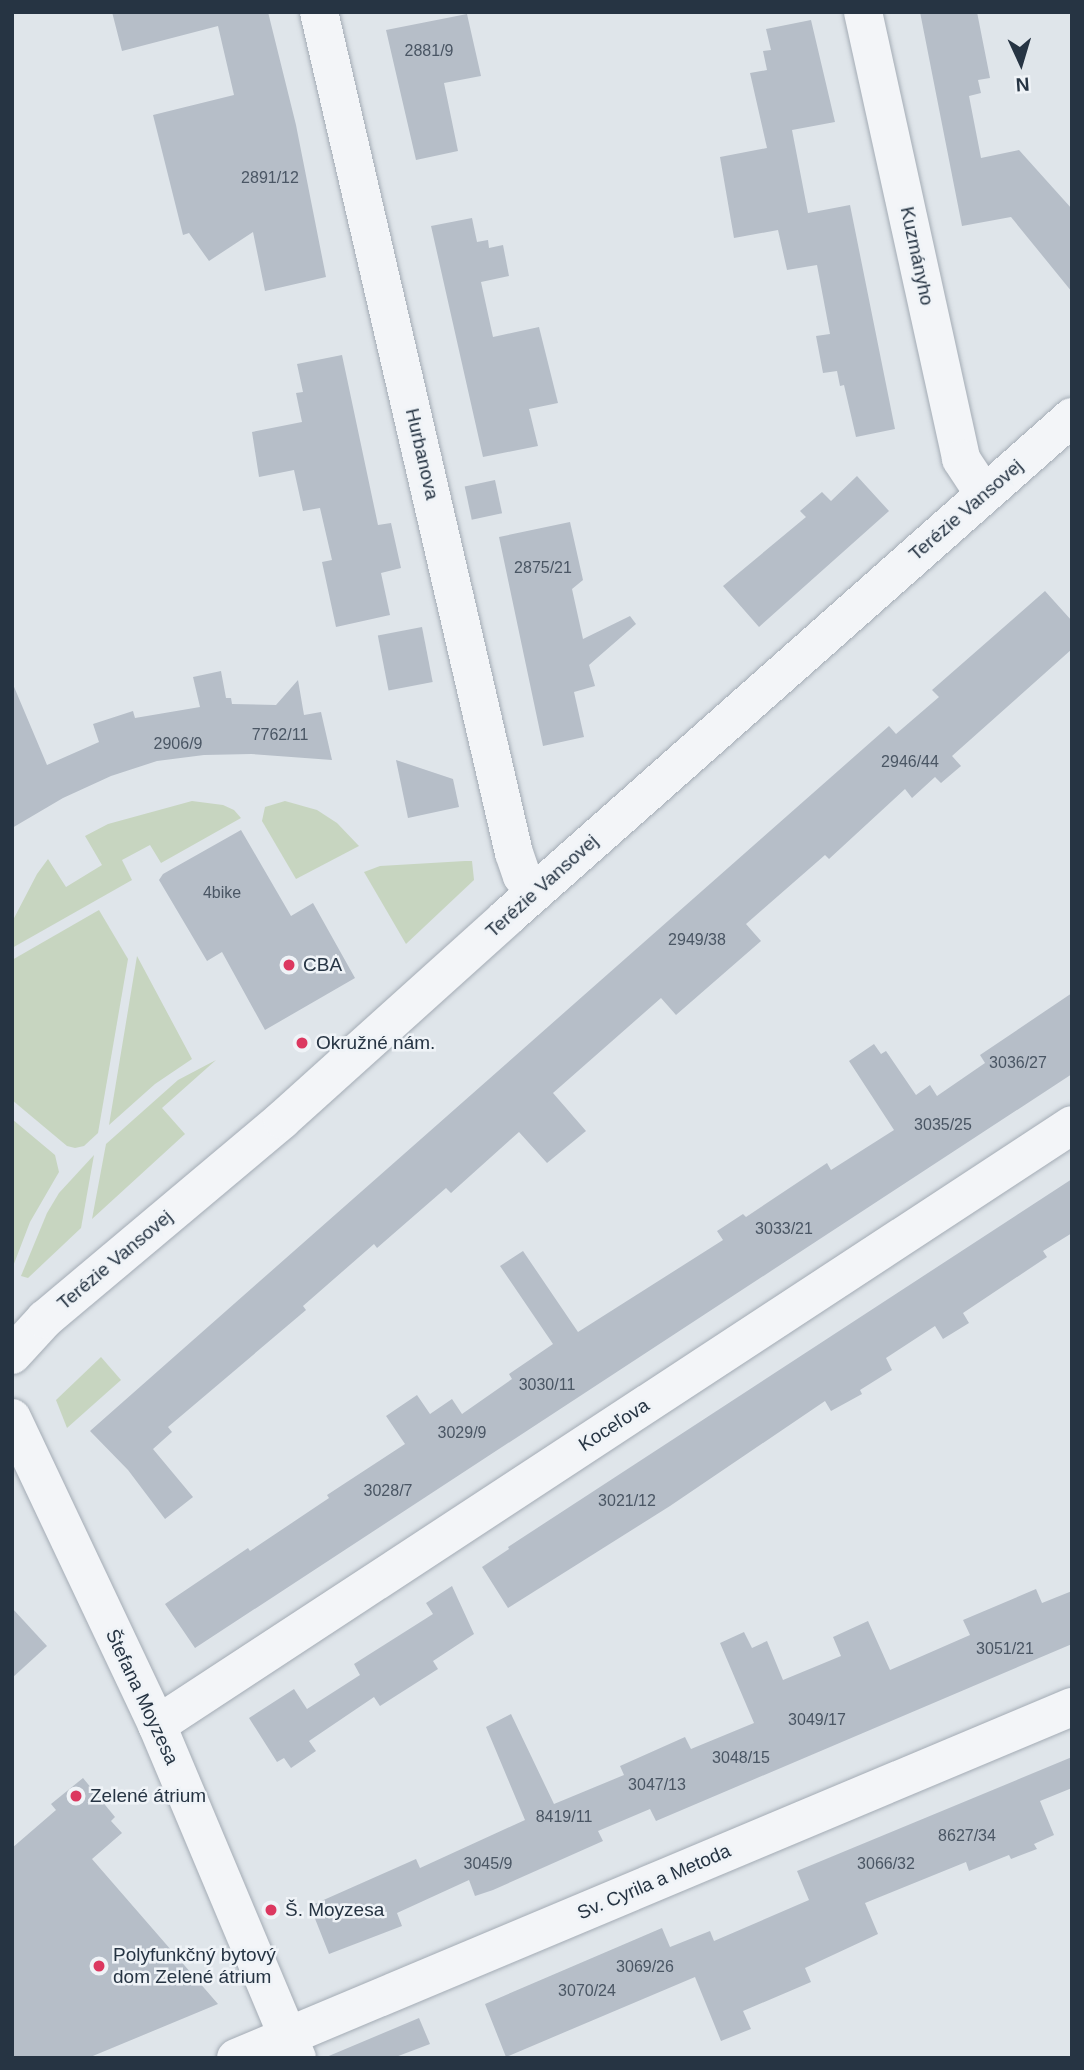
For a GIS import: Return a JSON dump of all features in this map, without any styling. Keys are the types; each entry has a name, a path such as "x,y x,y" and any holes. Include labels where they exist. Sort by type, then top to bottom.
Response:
{"street":[{"name":"Hurbanova","path":"320,12 514,853 522,876 535,892"},
{"name":"Kuzmányho","path":"863,12 961,459 984,494"},
{"name":"Terézie Vansovej","path":"12,1355 45,1319 282,1120 535,892 1072,417"},
{"name":"Koceľova","path":"157,1726 1072,1125"},
{"name":"Štefana Moyzesa","path":"12,1418 157,1726 293,2047"},
{"name":"Sv. Cyrila a Metoda","path":"236,2058 293,2047 1072,1707"}],"green space":[{"path":"192,801 223,805 234,810 241,818 161,863 150,845 122,860 132,880 12,948 12,922 37,874 48,859 66,887 102,865 85,836 108,824"},
{"path":"285,801 317,810 337,823 359,846 296,879 262,821 265,807"},
{"path":"472,861 474,880 406,944 364,872 380,866"},
{"path":"99,910 128,959 98,1133 84,1146 75,1148 67,1146 12,1100 12,960"},
{"path":"137,956 192,1059 155,1084 109,1125"},
{"path":"216,1060 162,1108 185,1134 92,1219 106,1144 178,1080"},
{"path":"12,1119 55,1155 59,1172 30,1222 12,1269"},
{"path":"94,1155 81,1228 28,1278 21,1276 47,1213 59,1193"},
{"path":"101,1357 121,1380 67,1428 56,1400"}],"building":[{"path":"112,12 268,12 296,125 326,277 265,291 253,232 209,261 189,233 183,235 153,115 234,95 218,26 122,51"},
{"path":"920,12 977,12 990,78 978,80 981,93 969,96 981,158 1019,150 1072,209 1072,292 1011,217 962,226"},
{"path":"467,14 481,76 444,83 458,151 416,160 386,30"},
{"path":"811,20 835,122 792,130 808,213 850,205 895,429 856,437 844,385 840,386 837,371 823,373 816,336 830,334 817,265 787,270 778,230 734,238 720,157 767,148 750,73 767,70 763,51 771,50 766,29"},
{"path":"472,218 477,242 488,240 489,248 503,245 509,276 481,282 493,337 539,327 558,403 529,409 538,446 483,457 431,226"},
{"path":"342,355 378,525 391,523 401,568 381,573 390,615 336,627 322,562 332,560 320,508 303,511 294,470 259,477 252,432 302,422 296,393 303,392 297,364"},
{"path":"857,476 889,511 759,627 723,586 806,517 800,511 822,492 831,501"},
{"path":"495,480 502,513 472,520 465,486"},
{"path":"570,522 583,580 572,589 583,639 630,616 636,624 589,665 595,686 574,692 584,737 543,746 499,537"},
{"path":"1045,591 1072,621 1072,649 952,756 961,766 941,783 935,777 912,798 905,789 829,859 825,855 746,924 761,941 676,1015 661,998 553,1093 586,1131 547,1163 519,1132 451,1193 446,1188 377,1248 374,1244 303,1306 306,1310 168,1427 172,1432 153,1449 193,1497 165,1519 128,1470 90,1431 889,726 896,734 939,697 932,690"},
{"path":"422,627 433,682 389,691 378,636"},
{"path":"221,671 226,698 231,698 232,704 276,705 298,680 304,715 321,712 332,760 251,754 204,755 157,761 111,776 63,798 12,828 12,682 47,765 99,742 93,724 133,711 135,718 200,707 193,677"},
{"path":"396,760 453,779 459,807 408,818"},
{"path":"241,830 291,916 313,903 355,978 265,1030 222,952 207,961 159,880 163,874"},
{"path":"1072,993 1072,1074 195,1648 165,1604 248,1548 250,1551 329,1498 327,1495 405,1444 386,1416 417,1395 430,1414 452,1399 462,1414 512,1379 509,1374 553,1344 500,1266 523,1251 578,1332 723,1240 717,1231 743,1214 746,1217 827,1163 831,1170 894,1130 849,1061 874,1044 881,1054 886,1051 916,1095 930,1085 937,1096 985,1063 980,1055"},
{"path":"1072,1179 1072,1233 1043,1251 1047,1257 963,1313 969,1323 943,1339 935,1326 886,1358 892,1370 860,1390 862,1394 831,1411 825,1401 670,1506 508,1608 482,1567 509,1549 508,1547"},
{"path":"452,1586 474,1634 433,1661 438,1669 380,1706 374,1697 309,1741 316,1751 291,1768 284,1758 277,1762 249,1718 294,1689 307,1709 360,1675 354,1664 433,1614 426,1603"},
{"path":"1036,1589 1042,1603 1072,1591 1072,1644 656,1821 650,1809 598,1831 603,1841 493,1890 475,1896 469,1880 397,1913 402,1926 329,1954 310,1906 416,1859 420,1868 525,1820 486,1727 511,1714 554,1804 624,1775 620,1766 685,1737 691,1749 754,1723 720,1643 744,1632 752,1648 767,1641 783,1680 841,1656 833,1637 868,1621 890,1670 970,1635 963,1620"},
{"path":"12,1608 47,1646 12,1678"},
{"path":"1072,1757 1072,1788 1040,1801 1054,1835 1034,1844 1037,1849 1011,1859 1009,1855 969,1871 966,1862 865,1903 878,1934 805,1968 811,1982 743,2011 751,2029 721,2041 695,1977 506,2057 485,2004 662,1928 670,1947 710,1931 714,1941 809,1900 797,1871"},
{"name":"Polyfunkčný bytový dom Zelené átrium","path":"83,1778 115,1817 111,1821 122,1833 92,1859 218,2004 88,2058 12,2058 12,1848 56,1810 51,1804"},
{"path":"419,2018 430,2044 393,2058 324,2058"}],"place":[{"name":"CBA","path":"289,965"},
{"name":"Okružné nám.","path":"302,1043"},
{"name":"Zelené átrium","path":"76,1796"},
{"name":"Š. Moyzesa","path":"271,1910"},
{"name":"Polyfunkčný bytový dom Zelené átrium","path":"99,1966"}]}
